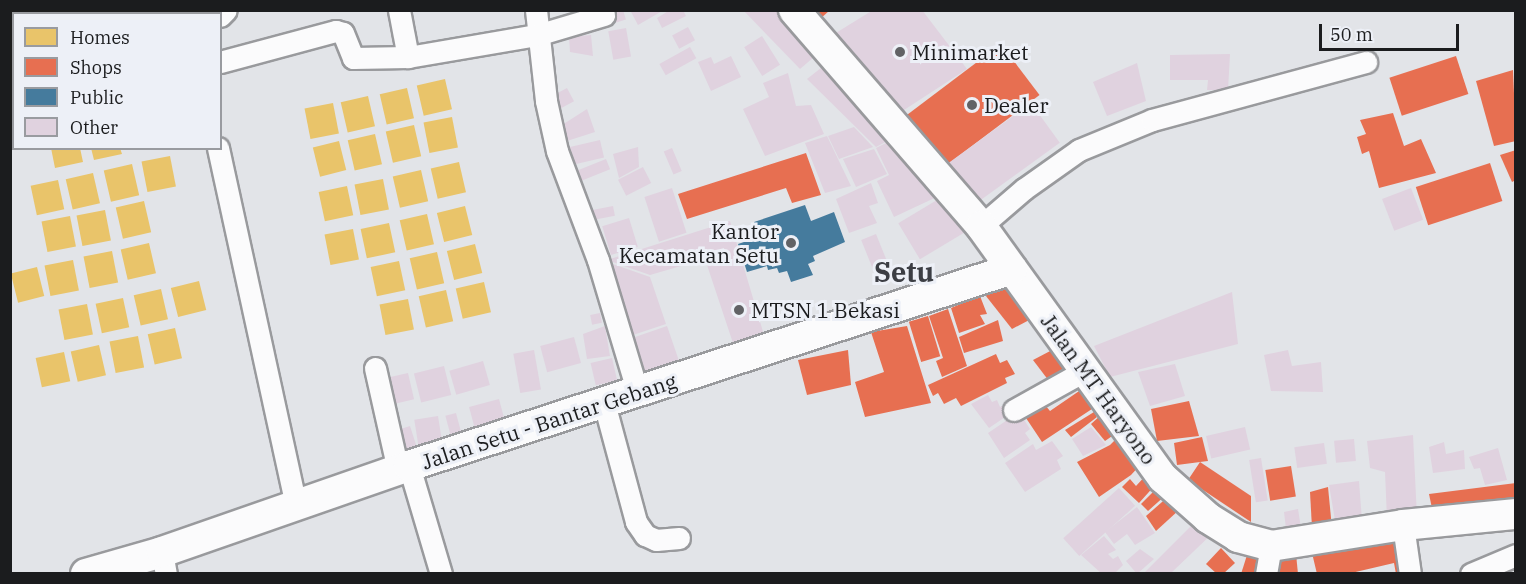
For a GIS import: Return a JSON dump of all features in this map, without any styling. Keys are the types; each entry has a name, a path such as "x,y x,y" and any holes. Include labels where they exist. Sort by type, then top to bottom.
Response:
{"main road":[{"name":"Jalan MT Haryono","path":"794,10 981,226 1163,478 1208,518 1269,560 1403,525 1515,514"},
{"name":"Jalan Setu - Bantar Gebang","path":"86,573 164,563 296,505 1012,269"}],"street":[{"path":"399,10 408,57"},
{"path":"536,10 537,35 557,151 598,260 638,393"},
{"path":"222,61 336,31 343,33 353,58 408,57 537,35 604,15"},
{"path":"981,226 1024,189 1079,150 1152,120 1366,62"},
{"path":"218,150 296,505"},
{"path":"375,368 404,468 441,573"},
{"path":"1014,410 1084,371"},
{"path":"604,403 636,522 645,535 656,540 680,538"},
{"path":"1403,525 1410,573"},
{"path":"1471,573 1515,555"}],"building: Homes":[{"path":"445,79 452,109 424,116 417,86"},
{"path":"407,88 414,118 387,125 380,94"},
{"path":"368,96 375,126 348,133 341,102"},
{"path":"333,103 339,133 310,139 305,109"},
{"path":"452,117 458,147 429,153 424,123"},
{"path":"414,125 421,156 393,163 386,132"},
{"path":"375,134 382,164 355,171 348,140"},
{"path":"339,141 346,170 320,177 313,148"},
{"path":"51,150 80,150 83,162 55,168"},
{"path":"92,150 121,150 122,154 94,160"},
{"path":"170,156 176,186 147,192 142,162"},
{"path":"459,162 466,192 438,199 431,169"},
{"path":"132,164 139,195 111,202 104,171"},
{"path":"421,170 428,201 400,208 393,177"},
{"path":"93,173 100,203 73,210 66,179"},
{"path":"383,179 389,209 360,215 355,185"},
{"path":"58,180 64,209 37,215 31,186"},
{"path":"347,186 353,215 325,221 319,192"},
{"path":"144,201 151,232 123,239 116,208"},
{"path":"465,206 472,235 444,242 437,213"},
{"path":"105,210 111,240 82,246 77,216"},
{"path":"427,214 434,244 407,251 400,220"},
{"path":"70,216 76,246 47,252 42,222"},
{"path":"389,223 395,252 367,258 361,229"},
{"path":"353,229 359,259 330,265 325,235"},
{"path":"149,243 156,273 128,280 121,250"},
{"path":"475,244 482,273 454,280 447,251"},
{"path":"112,251 118,282 90,288 84,257"},
{"path":"437,252 444,283 417,289 410,258"},
{"path":"73,260 79,290 50,296 45,266"},
{"path":"399,261 405,290 377,296 371,267"},
{"path":"37,267 44,296 18,303 11,274"},
{"path":"199,281 206,310 178,317 171,288"},
{"path":"484,282 491,312 463,319 456,289"},
{"path":"161,289 168,319 141,326 134,295"},
{"path":"446,290 453,321 426,327 419,296"},
{"path":"123,298 129,327 102,333 96,304"},
{"path":"408,299 414,329 385,335 380,305"},
{"path":"87,304 93,334 64,340 59,310"},
{"path":"175,328 182,358 155,365 148,334"},
{"path":"138,336 144,367 116,373 110,342"},
{"path":"99,345 106,375 78,382 71,352"},
{"path":"64,352 70,381 42,387 36,358"}],"building: Shops":[{"path":"810,10 830,10 819,20"},
{"name":"Dealer","path":"1001,44 1040,95 942,169 904,117"},
{"path":"1456,56 1468,94 1402,116 1389,78"},
{"path":"1513,70 1516,141 1494,146 1476,81"},
{"path":"1393,113 1404,146 1421,139 1436,173 1379,188 1369,151 1362,154 1357,137 1366,134 1360,120"},
{"path":"1516,150 1516,180 1512,182 1500,155"},
{"path":"806,153 821,195 792,203 786,188 687,219 678,194"},
{"path":"1490,163 1502,201 1428,225 1416,187"},
{"path":"1010,286 1033,318 1012,329 982,291"},
{"path":"980,296 987,314 980,315 985,324 959,333 951,308"},
{"path":"948,309 967,366 942,377 936,361 943,358 929,316"},
{"path":"928,316 940,356 921,362 909,322"},
{"path":"998,320 1003,341 964,353 959,337"},
{"path":"907,326 931,403 865,417 855,382 884,372 871,332"},
{"path":"1054,349 1071,375 1052,385 1033,360"},
{"path":"848,350 851,385 807,395 798,360"},
{"path":"996,354 1000,363 1007,360 1015,374 1005,378 1007,383 961,406 956,398 944,404 938,393 933,396 928,385"},
{"path":"1085,387 1098,405 1042,442 1020,409 1040,399 1050,411"},
{"path":"1189,401 1199,436 1157,441 1151,409"},
{"path":"1094,412 1097,417 1071,437 1065,430"},
{"path":"1101,415 1115,434 1105,441 1091,424"},
{"path":"1120,435 1142,463 1131,475 1099,497 1077,462 1110,445"},
{"path":"1202,437 1208,461 1177,465 1174,443"},
{"path":"1200,462 1251,496 1251,522 1188,480"},
{"path":"1291,466 1296,497 1270,501 1265,470"},
{"path":"1148,473 1157,483 1139,503 1122,487 1130,479 1136,486"},
{"path":"1516,483 1516,505 1433,513 1429,494"},
{"path":"1160,485 1167,494 1148,511 1141,504"},
{"path":"1328,487 1332,528 1312,528 1310,492"},
{"path":"1170,495 1179,510 1156,531 1146,516"},
{"path":"1404,542 1408,574 1396,574 1394,563 1347,574 1317,574 1312,553"},
{"path":"1221,548 1235,563 1223,574 1217,574 1206,564"},
{"path":"1248,552 1266,561 1262,574 1241,574"},
{"path":"1296,554 1298,574 1271,574 1273,555"}],"building: Public":[{"name":"Kantor Kecamatan Setu","path":"805,205 811,221 834,212 845,242 813,256 815,261 808,264 813,275 791,282 787,271 779,273 777,268 768,270 767,266 747,272 738,244 759,237 754,222"}],"building: Other":[{"path":"623,10 626,20 616,22 613,13"},
{"path":"630,10 664,10 638,25"},
{"path":"670,10 683,10 686,16 662,28 657,18"},
{"path":"743,10 783,10 821,51 800,69"},
{"name":"Minimarket","path":"873,10 922,10 967,69 901,112 831,36"},
{"path":"688,27 695,40 679,49 672,35"},
{"path":"626,28 631,57 613,60 608,31"},
{"path":"591,35 593,56 570,52 569,37"},
{"path":"762,36 780,65 762,76 744,47"},
{"path":"690,47 696,58 666,75 659,64"},
{"path":"1230,54 1228,90 1207,90 1208,80 1170,80 1170,55"},
{"path":"731,56 741,77 711,91 698,62 711,57 714,64"},
{"path":"831,60 893,138 876,147 807,79"},
{"path":"1137,63 1146,101 1107,116 1093,82"},
{"path":"788,73 796,106 811,105 824,134 765,156 743,109 769,97 763,83"},
{"path":"567,88 574,101 559,109 552,96"},
{"path":"1031,103 1060,143 977,203 948,163"},
{"path":"587,109 595,132 567,141 562,125"},
{"path":"854,127 873,147 839,159 828,136"},
{"path":"827,136 851,186 825,193 805,143"},
{"path":"894,139 941,195 894,217 877,181 889,175 876,148"},
{"path":"600,140 604,158 572,165 568,147"},
{"path":"638,147 639,167 619,178 613,154"},
{"path":"672,148 682,171 673,175 664,152"},
{"path":"874,149 887,174 856,187 843,159"},
{"path":"606,159 610,169 578,182 574,172"},
{"path":"643,167 651,183 626,196 618,180"},
{"path":"871,183 878,203 869,206 877,223 849,233 836,199"},
{"path":"672,188 687,233 659,242 644,197"},
{"path":"1411,188 1423,220 1394,231 1382,199"},
{"path":"942,197 964,233 920,259 898,223"},
{"path":"613,206 615,216 594,220 592,210"},
{"path":"629,218 638,247 611,255 602,226"},
{"name":"MTSN 1 Bekasi","path":"730,221 767,345 737,355 705,259 650,275 607,260"},
{"path":"876,234 889,266 874,272 861,240"},
{"path":"607,262 650,277 666,324 633,335"},
{"path":"1232,292 1238,344 1110,377 1094,346"},
{"path":"600,313 602,323 592,325 590,315"},
{"path":"605,326 610,356 587,359 583,334"},
{"path":"667,326 682,369 648,381 633,338"},
{"path":"574,337 581,363 547,372 540,346"},
{"path":"534,350 541,389 520,393 513,354"},
{"path":"1288,350 1292,366 1321,362 1323,392 1271,391 1264,355"},
{"path":"612,358 617,380 596,385 591,363"},
{"path":"483,361 490,385 456,395 449,371"},
{"path":"1175,364 1185,396 1150,406 1138,372"},
{"path":"444,366 451,395 421,403 414,373"},
{"path":"408,373 414,399 389,405 383,379"},
{"path":"988,395 992,402 997,400 1000,407 1006,404 1011,413 989,428 971,404"},
{"path":"499,399 505,421 475,429 469,407"},
{"path":"1019,412 1030,429 1025,433 1030,440 1004,458 988,433"},
{"path":"456,413 462,435 451,438 445,416"},
{"path":"438,416 442,441 418,444 414,420"},
{"path":"410,426 417,447 397,453 390,432"},
{"path":"1091,427 1106,445 1083,456 1072,439"},
{"path":"1245,427 1250,449 1211,458 1206,436"},
{"path":"1413,435 1417,517 1387,519 1385,472 1370,468 1367,441"},
{"path":"1354,439 1356,461 1336,463 1334,441"},
{"path":"1052,441 1063,456 1057,460 1061,469 1025,492 1005,463 1033,444 1036,450"},
{"path":"1444,442 1446,454 1464,450 1465,469 1433,473 1429,447"},
{"path":"1324,443 1327,464 1297,468 1294,447"},
{"path":"1498,448 1507,480 1485,485 1480,468 1474,469 1469,457"},
{"path":"1261,458 1268,500 1256,502 1249,460"},
{"path":"1359,481 1362,521 1336,526 1329,485"},
{"path":"1119,488 1135,506 1079,556 1063,538"},
{"path":"1137,507 1155,533 1135,545 1127,534 1114,544 1105,532"},
{"path":"1298,509 1301,528 1286,529 1284,512"},
{"path":"1199,518 1216,530 1170,574 1143,574"},
{"path":"1104,536 1116,550 1108,554 1113,559 1118,556 1123,565 1114,574 1102,574 1081,555"},
{"path":"1140,549 1154,559 1137,574 1126,561"}],"place":[{"name":"Minimarket","path":"900,52"},
{"name":"Dealer","path":"972,105"},
{"name":"Kantor Kecamatan Setu","path":"791,243"},
{"name":"MTSN 1 Bekasi","path":"739,310"}],"district":[{"name":"Setu","path":"904,272"}]}
